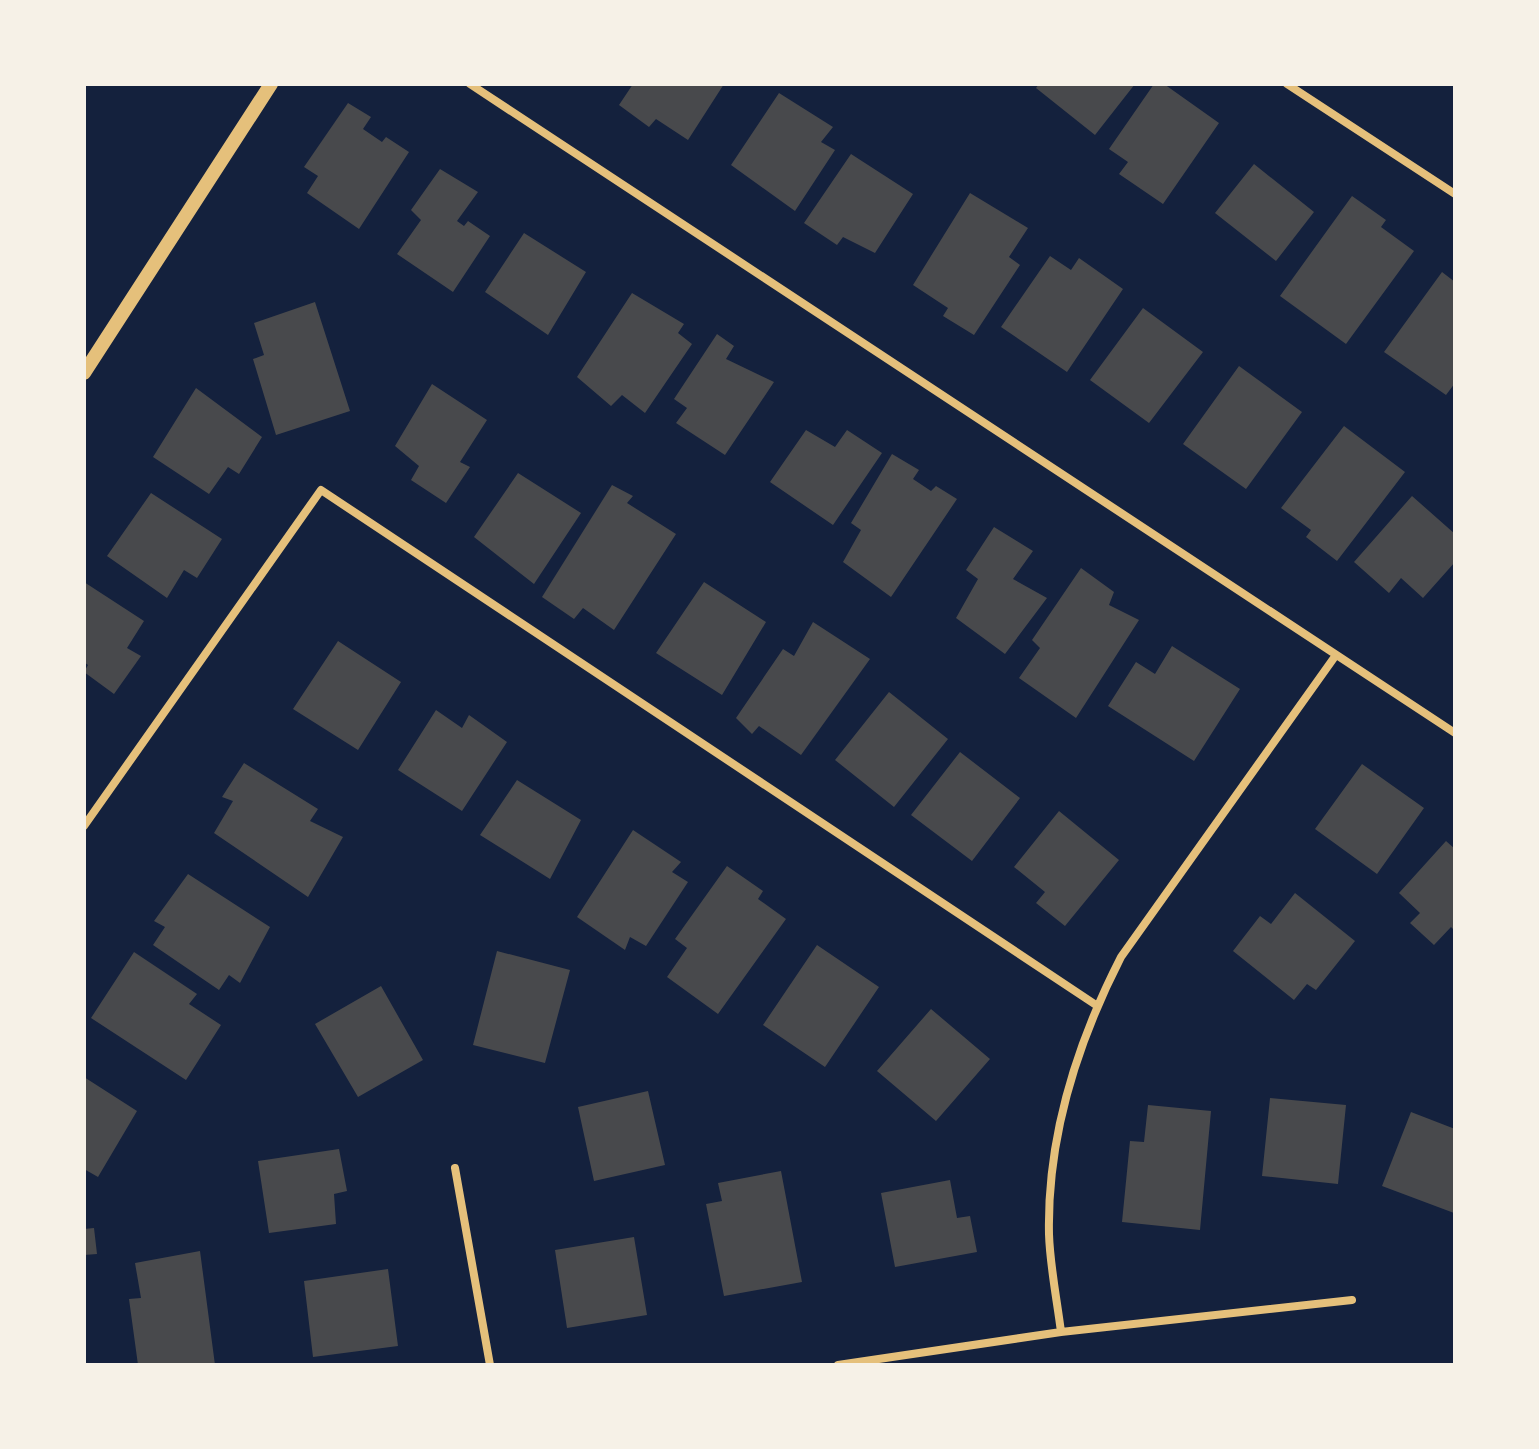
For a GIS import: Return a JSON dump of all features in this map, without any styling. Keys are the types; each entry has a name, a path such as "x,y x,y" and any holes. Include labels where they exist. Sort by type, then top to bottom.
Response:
{"street":[{"path":"84,373 271,84"},
{"path":"470,84 1455,733"},
{"path":"1287,84 1455,194"},
{"path":"84,826 321,490 1096,1005"},
{"path":"1061,1332 1049,1235 1053,1160 1065,1095 1096,1005 1121,957 1336,655"},
{"path":"455,1168 490,1365"},
{"path":"838,1365 1061,1332 1352,1300"}],"building":[{"path":"633,84 724,84 688,140 656,119 649,127 619,105"},
{"path":"1039,84 1135,84 1095,135 1036,88"},
{"path":"1154,84 1164,84 1219,123 1163,204 1119,174 1128,162 1109,149"},
{"path":"779,93 833,127 821,142 835,150 795,211 731,165"},
{"path":"348,103 371,117 363,129 382,142 386,137 409,152 359,229 307,193 318,176 304,167"},
{"path":"851,154 913,194 875,253 843,237 837,245 804,223"},
{"path":"1254,164 1314,212 1276,261 1215,213"},
{"path":"440,169 478,192 457,221 464,226 468,221 490,236 453,292 397,254 421,220 411,210"},
{"path":"970,193 1028,228 1009,257 1020,265 974,335 943,316 948,308 913,285"},
{"path":"1352,196 1386,220 1381,227 1414,251 1346,344 1280,296"},
{"path":"524,233 586,272 548,335 485,292"},
{"path":"1050,256 1071,270 1079,258 1123,289 1067,372 1001,327"},
{"path":"1442,272 1455,282 1455,383 1446,395 1384,352"},
{"path":"632,293 684,324 678,333 692,344 645,413 622,395 611,406 577,377"},
{"path":"315,302 350,411 276,435 253,359 264,355 254,323"},
{"path":"1143,308 1203,352 1149,423 1090,380"},
{"path":"717,334 734,346 726,359 774,382 725,455 676,423 687,408 674,399"},
{"path":"1239,366 1302,412 1246,489 1183,444"},
{"path":"432,384 487,420 460,462 470,467 446,503 411,480 419,466 395,446"},
{"path":"196,388 262,437 239,474 228,467 209,494 153,457"},
{"path":"1344,426 1405,472 1337,561 1306,537 1311,530 1281,508"},
{"path":"806,430 835,447 847,430 882,453 833,525 770,482"},
{"path":"892,454 919,470 913,479 931,491 936,486 957,499 891,597 843,562 861,530 851,523"},
{"path":"518,473 581,513 534,584 474,537"},
{"path":"612,485 633,496 627,503 676,534 614,630 583,608 574,619 542,597"},
{"path":"151,493 222,539 197,578 184,570 167,598 107,556"},
{"path":"1412,496 1455,534 1455,562 1423,598 1401,578 1389,593 1354,562"},
{"path":"994,527 1033,551 1013,579 1047,598 1005,654 956,618 978,579 966,570"},
{"path":"1081,568 1114,592 1109,605 1139,620 1076,718 1019,678 1040,648 1032,640"},
{"path":"84,582 144,621 127,648 141,656 114,694 84,672 88,665 84,662"},
{"path":"704,582 766,622 722,695 656,653"},
{"path":"813,622 870,659 801,755 759,726 752,734 736,718 783,649 794,656"},
{"path":"338,641 401,682 358,750 293,709"},
{"path":"1172,646 1240,689 1194,761 1108,706 1136,662 1155,674"},
{"path":"889,692 948,739 894,807 835,760"},
{"path":"436,710 462,728 469,715 507,742 462,811 398,770"},
{"path":"960,752 1020,798 972,861 911,815"},
{"path":"244,763 318,809 310,821 343,837 308,897 214,833 233,801 222,797"},
{"path":"1362,764 1424,808 1377,874 1315,829"},
{"path":"517,780 581,820 550,879 480,835"},
{"path":"1059,811 1119,860 1065,926 1036,903 1045,892 1014,867"},
{"path":"633,830 681,862 672,872 688,882 646,946 630,937 625,950 577,917"},
{"path":"1446,841 1455,849 1455,931 1451,927 1434,945 1410,923 1420,913 1399,893"},
{"path":"727,866 763,891 758,899 786,919 718,1014 667,977 687,948 675,939"},
{"path":"188,874 270,927 240,983 229,975 219,990 153,945 165,927 154,921"},
{"path":"1295,893 1355,941 1316,990 1307,984 1294,1000 1233,951 1260,916 1271,924"},
{"path":"817,945 879,987 825,1067 763,1025"},
{"path":"497,951 570,970 545,1063 473,1045"},
{"path":"134,952 197,994 189,1004 221,1025 186,1080 91,1018"},
{"path":"381,986 423,1060 358,1097 315,1024"},
{"path":"931,1009 990,1059 936,1121 877,1071"},
{"path":"84,1077 137,1111 98,1177 84,1169"},
{"path":"648,1091 665,1165 594,1181 578,1107"},
{"path":"1270,1098 1346,1105 1338,1184 1262,1176"},
{"path":"1148,1105 1211,1111 1200,1230 1122,1222 1130,1141 1144,1142"},
{"path":"1411,1112 1455,1129 1454,1213 1382,1186"},
{"path":"339,1149 347,1191 334,1194 336,1224 269,1233 258,1161"},
{"path":"781,1171 802,1282 724,1296 706,1204 722,1201 718,1183"},
{"path":"950,1180 957,1218 970,1216 977,1252 895,1267 881,1193"},
{"path":"94,1228 97,1254 84,1255 84,1229"},
{"path":"634,1237 647,1315 567,1328 555,1250"},
{"path":"200,1251 215,1365 138,1365 129,1299 141,1298 135,1263"},
{"path":"388,1269 398,1346 313,1357 304,1281"}]}
